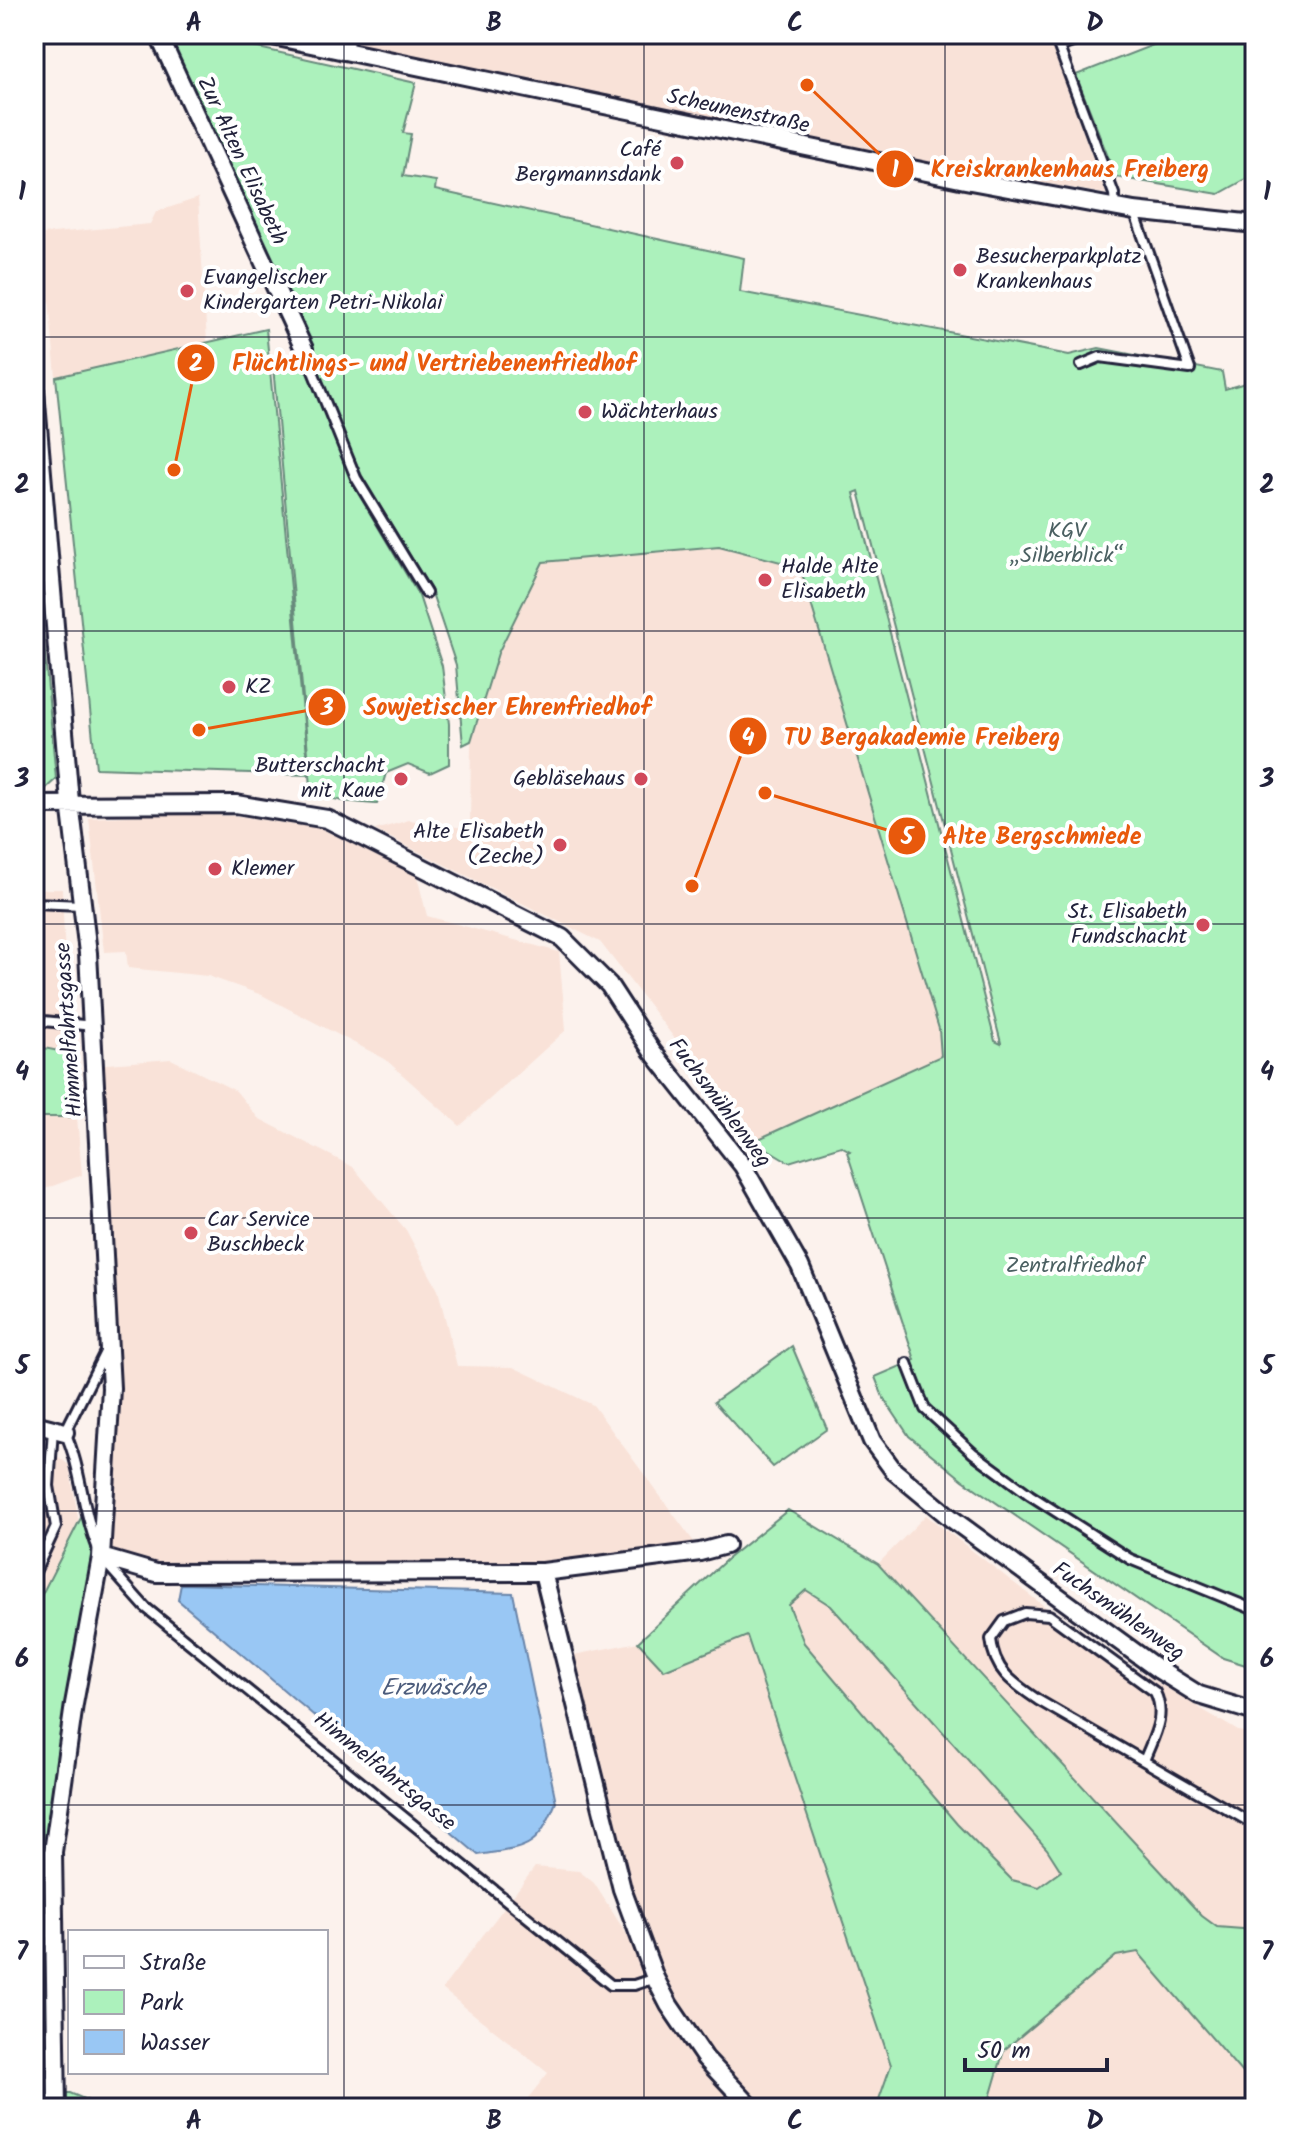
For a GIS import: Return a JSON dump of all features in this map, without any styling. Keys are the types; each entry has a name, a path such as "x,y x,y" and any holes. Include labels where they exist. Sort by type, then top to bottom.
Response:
{"street":[{"name":"Zur Alten Elisabeth","path":"158,34 304,349"},
{"name":"Scheunenstraße","path":"263,34 345,42 799,148 1134,211 1255,224"},
{"name":"Himmelfahrtsgasse","path":"34,379 70,802 83,905 93,1026 111,1388 101,1557"},
{"name":"Fuchsmühlenweg","path":"34,805 70,802 236,804 327,819 562,938 609,985 652,1051 743,1166 800,1266 872,1441 894,1471 964,1528 1159,1670 1199,1695 1255,1712"},
{"path":"34,1424 59,1431"},
{"path":"57,2108 53,1852 74,1704 101,1557 156,1573 543,1572 700,1552 726,1545"},
{"path":"543,1572 622,1889 655,1978 669,2005 705,2058 752,2108"}],"lane":[{"path":"1054,34 1114,194 1115,207"},
{"path":"1059,47 1095,34"},
{"path":"1081,365 1100,357 1190,369 1134,211"},
{"path":"304,349 356,478 426,593"},
{"path":"34,903 83,905"},
{"path":"34,1020 93,1026"},
{"name":"Himmelfahrtsgasse","path":"109,1346 59,1431 76,1458 88,1521 101,1557 145,1607 611,1985 634,1985 655,1978"},
{"path":"907,1363 925,1409 973,1453 1030,1495 1130,1559 1255,1610"},
{"path":"34,1574 56,1527 49,1486 59,1431"},
{"path":"1144,1761 1161,1718 1161,1705 1155,1692 1049,1615 1025,1613 1004,1621 991,1639 993,1659 1008,1679 1038,1700 1255,1825"}],"shaded area":[{"path":"359,34 1047,34 1106,194 945,166 356,46"},
{"path":"198,198 207,342 56,377 43,234 150,224 156,212"},
{"path":"719,546 800,567 939,1029 941,1056 754,1141 600,942 375,830 409,820 470,829 471,741 498,653 543,562"},
{"path":"168,814 238,816 322,829 417,876 427,916 559,952 566,1030 460,1126 385,1059 262,995 208,976 128,968 126,951 104,952 89,818"},
{"path":"34,889 62,889 69,1053 34,1045"},
{"path":"171,1059 236,1091 258,1118 353,1167 406,1230 438,1290 457,1366 513,1367 593,1405 697,1546 543,1572 156,1573 101,1557 111,1388 95,1065"},
{"path":"34,1117 77,1117 82,1175 34,1193"},
{"path":"34,1438 69,1465 79,1523 34,1659"},
{"path":"926,1515 1092,1643 1238,1731 1255,1734 1255,1930 1217,1927 1202,1916 878,1564"},
{"path":"806,1590 831,1606 1047,1849 1062,1871 1039,1888 1012,1880 957,1824 804,1643 789,1605"},
{"path":"747,1635 891,2065 876,2108 520,2108 548,2073 442,1989 535,1867 579,1871 594,1883 652,1974 564,1657 638,1642 664,1670"},
{"path":"1138,1951 1255,2088 1255,2108 987,2108 1004,2050 1116,1956"}],"green space":[{"path":"164,34 195,34 416,83 403,133 411,134 403,176 436,181 435,190 744,258 740,292 1069,355 1099,348 1222,372 1225,389 1255,380 1255,1668 1223,1658 963,1480 909,1436 883,1397 875,1377 915,1360 847,1152 850,1151 841,1146 789,1162 754,1141 941,1056 939,1029 800,567 719,546 543,562 498,653 471,741 463,745 456,665 431,590 362,476","holes":["859,491 1001,1044 995,1041 854,493"]},
{"path":"1181,34 1255,34 1255,174 1219,194 1116,177 1076,75"},
{"path":"266,329 309,775 96,768 56,377"},
{"path":"302,359 355,488 419,596 442,666 449,724 449,764 430,773 408,764 386,773 377,804 333,799 311,786 273,366"},
{"path":"34,533 56,779 44,790 34,791"},
{"path":"34,1046 69,1053 77,1117 34,1117"},
{"path":"792,1346 827,1429 773,1467 714,1402"},
{"path":"85,1510 101,1557 53,1852 58,2093 70,2093 105,2108 34,2108 34,1659 39,1600"},
{"path":"788,1510 878,1564 1202,1916 1217,1927 1255,1930 1255,2088 1138,1952 1116,1956 1004,2050 987,2108 876,2108 891,2065 747,1636 664,1670 638,1642 726,1560","holes":["806,1590 831,1606 1047,1849 1061,1871 1039,1887 1012,1880 957,1824 804,1643 789,1605"]}],"water":[{"name":"Erzwäsche","path":"181,1584 513,1593 556,1802 542,1830 519,1848 478,1855 178,1600"}],"place":[{"name":"Kreiskrankenhaus Freiberg","path":"807,85"},
{"name":"Café Bergmannsdank","path":"677,163"},
{"name":"Besucherparkplatz Krankenhaus","path":"960,270"},
{"name":"Evangelischer Kindergarten Petri-Nikolai","path":"187,291"},
{"name":"Wächterhaus","path":"585,412"},
{"name":"Flüchtlings- und Vertriebenenfriedhof","path":"174,470"},
{"name":"Halde Alte Elisabeth","path":"765,580"},
{"name":"KZ","path":"229,687"},
{"name":"Sowjetischer Ehrenfriedhof","path":"199,730"},
{"name":"Butterschacht mit Kaue","path":"401,779"},
{"name":"Gebläsehaus","path":"641,779"},
{"name":"Alte Bergschmiede","path":"765,793"},
{"name":"Alte Elisabeth (Zeche)","path":"560,845"},
{"name":"Klemer","path":"215,869"},
{"name":"TU Bergakademie Freiberg","path":"692,886"},
{"name":"St. Elisabeth Fundschacht","path":"1203,925"},
{"name":"Car Service Buschbeck","path":"191,1233"}],"park label":[{"name":"KGV „Silberblick“","path":"1067,544"},
{"name":"Zentralfriedhof","path":"1075,1266"}]}
